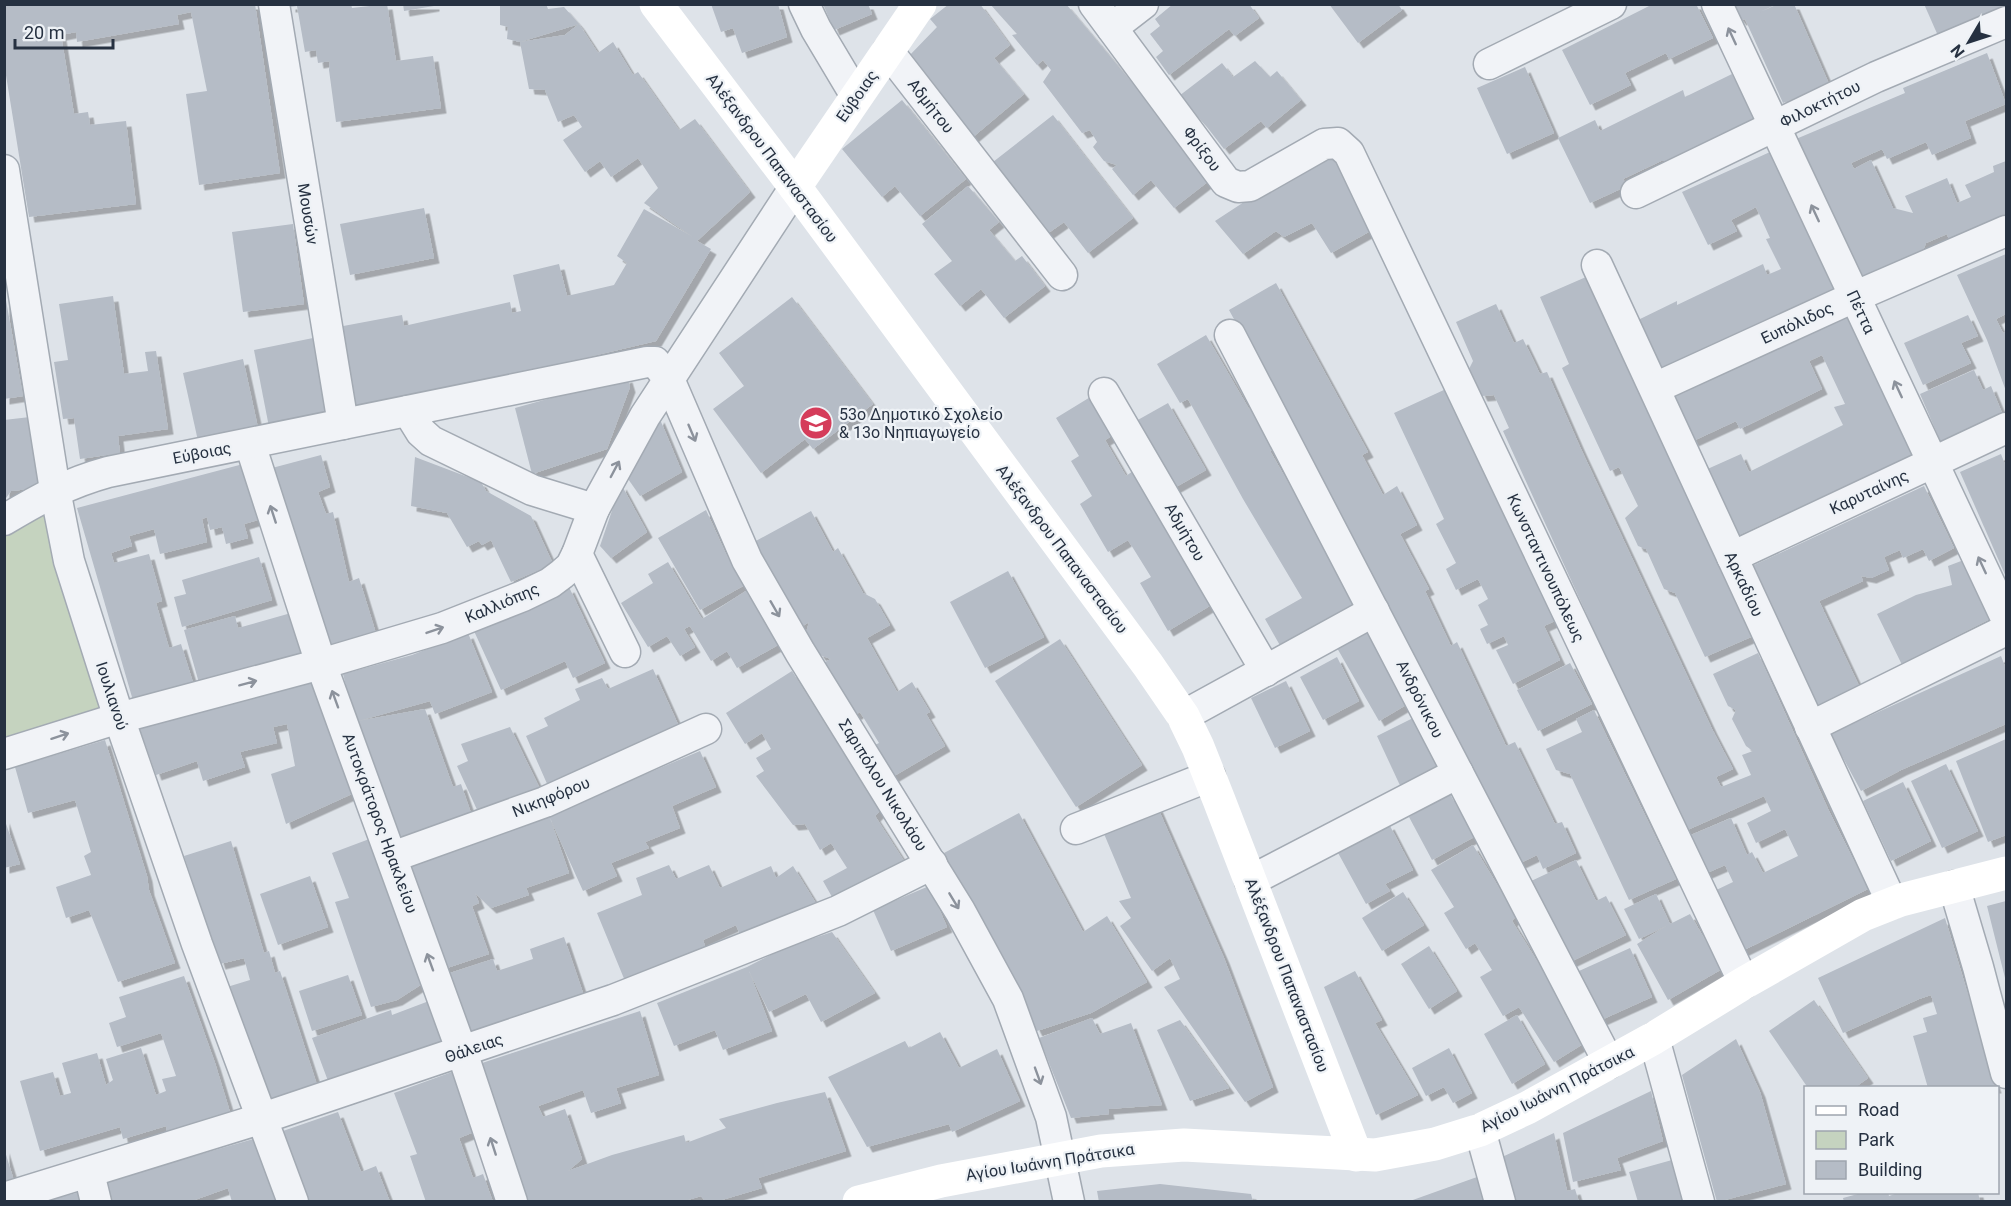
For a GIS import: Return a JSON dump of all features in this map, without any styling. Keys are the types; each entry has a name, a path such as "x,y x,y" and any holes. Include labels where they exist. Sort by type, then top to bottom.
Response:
{"main road":[{"name":"Αλέξανδρου Παπαναστασίου","path":"657,4 1148,665 1183,716 1210,776 1356,1155"},
{"name":"Εύβοιας","path":"795,188 920,4"},
{"name":"Αγίου Ιωάννη Πράτσικα","path":"859,1202 941,1181 1101,1151 1184,1145 1375,1155 1417,1148 1480,1130 1527,1108 1654,1038 1842,926 1892,903 2007,873"}],"street":[{"name":"Μουσών","path":"274,4 343,424"},
{"path":"804,4 816,29 856,96"},
{"name":"Φρίξου","path":"1094,4 1226,182 1238,188 1250,186 1324,144 1338,143 1349,153"},
{"path":"1112,28 1143,4"},
{"path":"1489,64 1611,4"},
{"name":"Πέττα","path":"1717,4 2007,618"},
{"name":"Φιλοκτήτου","path":"1636,193 1876,77 2007,22"},
{"name":"Αδμήτου","path":"888,51 1062,274"},
{"name":"Κωνσταντινουπόλεως","path":"1349,153 1744,983"},
{"name":"Ιουλιανού","path":"4,170 55,490 69,561 119,718 197,944 294,1202"},
{"name":"Καλλιόπης","path":"4,754 119,718 321,664 442,628 523,596 562,574 571,566 594,509 622,456 669,379 795,188"},
{"name":"Ευπόλιδος","path":"1655,388 1854,297 2007,231"},
{"name":"Αρκαδίου","path":"1597,265 1892,903"},
{"name":"Ανδρόνικου","path":"1230,335 1609,1063"},
{"name":"Εύβοιας","path":"4,520 55,490 108,472 648,362 655,362 669,379"},
{"name":"Σαριπόλου Νικολάου","path":"669,379 747,560 800,652 932,864 991,965 1008,999 1051,1117 1069,1202"},
{"name":"Αδμήτου","path":"1104,393 1266,671"},
{"path":"408,411 421,432 431,441 532,490 594,509"},
{"name":"Καρυταίνης","path":"1732,557 2007,428"},
{"name":"Αυτοκράτορος Ηρακλείου","path":"250,444 321,664 462,1052 512,1202"},
{"path":"577,554 625,652"},
{"path":"1183,716 1374,611"},
{"path":"1810,727 2007,630"},
{"name":"Νικηφόρου","path":"392,857 545,801 706,729"},
{"path":"1250,881 1458,773"},
{"path":"1076,829 1210,776"},
{"name":"Θάλειας","path":"4,1198 92,1187 263,1118 613,1000 838,911 932,864"},
{"path":"1954,886 2007,1073"},
{"path":"1654,1038 1699,1202"},
{"path":"1480,1130 1500,1202"}],"green space":[{"path":"44,509 108,714 5,745 5,534"}],"building":[{"path":"4,4 255,4 280,173 199,185 186,94 207,91 191,12 177,15 179,24 77,42 76,32 61,35 74,114 88,112 90,125 126,121 136,204 29,217 4,63"},
{"path":"290,4 351,4 352,8 387,4 396,61 433,56 441,108 336,122 329,70 330,61 318,63 316,50 305,52 297,6 290,7"},
{"path":"403,4 434,4 434,6 404,11"},
{"path":"500,4 546,4 548,9 564,7 579,24 520,42 507,39 508,27 500,25"},
{"path":"711,4 778,4 787,37 742,53 733,28 721,32"},
{"path":"823,4 868,4 872,14 834,30"},
{"path":"949,4 980,4 1010,45 994,58 1024,94 973,137 908,57 937,27 930,19"},
{"path":"990,4 1066,4 1210,180 1174,208 1151,180 1133,195 1112,169 1117,165 1104,161 1093,147 1097,142 1090,130 1082,133 1043,82 1051,70 1043,60 1037,65 1012,35 1017,34"},
{"path":"1173,4 1249,4 1259,18 1235,36 1229,29 1169,75 1156,57 1163,51 1150,34 1160,26 1155,19"},
{"path":"1329,4 1398,4 1402,10 1358,43"},
{"path":"1653,4 1696,4 1713,38 1669,59 1666,53 1625,73 1631,85 1590,105 1562,50"},
{"path":"1778,4 1794,4 1829,84 1783,103 1745,19 1741,20 1729,5 1775,5 1758,13"},
{"path":"1924,4 2006,4 2006,11 1939,38"},
{"path":"579,24 598,53 613,42 633,75 638,72 679,130 695,119 750,192 697,241 711,249 656,341 525,372 353,406 338,327 402,315 404,326 510,302 512,313 521,311 513,275 559,264 567,296 614,285 627,263 617,256 644,209 693,237 644,203 658,188 638,158 611,177 600,161 585,172 563,140 582,127 574,115 558,122 545,90 529,89 520,42 565,35"},
{"path":"1987,53 2006,104 1965,121 1971,138 1932,155 1926,142 1887,159 1882,149 1851,163 1854,169 1871,160 1893,208 1913,213 1905,196 1947,178 1957,203 1971,197 1965,185 1994,172 1993,166 2006,161 2006,220 1950,243 1947,234 1926,243 1922,253 1862,279 1796,139 1905,93 1903,88"},
{"path":"1255,61 1270,77 1277,71 1301,100 1267,128 1261,121 1224,149 1179,96 1222,63 1233,77"},
{"path":"1525,67 1554,133 1507,154 1477,88"},
{"path":"1732,74 1756,122 1675,161 1661,161 1623,179 1627,186 1590,203 1558,138 1595,120 1600,131 1683,90 1685,97"},
{"path":"902,100 966,179 920,216 895,186 882,197 842,149"},
{"path":"1053,115 1133,218 1088,253 1064,222 1047,234 993,162"},
{"path":"1770,152 1837,291 1663,370 1638,320 1677,301 1677,305 1763,264 1767,275 1781,269 1766,239 1770,238 1756,207 1731,220 1737,231 1708,245 1682,192"},
{"path":"1336,154 1374,229 1331,253 1312,223 1284,237 1276,231 1243,254 1215,221 1273,183"},
{"path":"968,186 999,222 989,230 1015,261 1022,256 1045,286 1004,318 981,289 960,306 934,274 952,261 922,224"},
{"path":"424,208 434,258 350,275 340,224"},
{"path":"293,224 304,304 243,312 232,232"},
{"path":"2006,254 2006,314 1996,319 2003,333 2006,332 2006,391 1987,340 1957,275"},
{"path":"1586,277 1751,637 1705,657 1675,593 1664,589 1646,549 1638,546 1625,518 1638,506 1619,467 1610,471 1562,368 1569,364 1540,297"},
{"path":"1276,283 1368,452 1362,455 1383,495 1397,486 1417,525 1400,534 1429,589 1425,591 1451,646 1457,642 1506,746 1515,742 1555,824 1562,822 1576,853 1543,869 1537,855 1518,864 1362,554 1229,310"},
{"path":"4,289 23,396 4,399"},
{"path":"113,296 124,374 148,371 145,352 156,351 168,429 118,436 120,453 80,459 74,418 63,419 54,362 68,360 59,304"},
{"path":"792,297 873,404 813,449 805,439 761,473 713,409 744,386 719,353"},
{"path":"1496,304 1514,343 1523,339 1540,374 1547,372 1712,729 1733,769 1716,777 1721,787 1751,775 1742,755 1753,751 1746,746 1732,719 1736,710 1728,706 1713,674 1758,653 1828,809 1868,889 1740,952 1710,893 1733,882 1725,865 1700,876 1684,838 1731,818 1747,855 1752,852 1763,873 1798,856 1785,829 1756,843 1747,823 1771,811 1764,796 1685,831 1630,715 1613,672 1503,431 1509,428 1494,395 1482,396 1469,369 1473,361 1456,322"},
{"path":"1848,311 1913,454 1827,496 1785,523 1782,515 1735,537 1703,471 1741,454 1749,472 1843,425 1834,407 1845,404 1822,355 1809,361 1822,389 1740,429 1736,421 1693,441 1672,397"},
{"path":"1968,315 1978,336 1961,343 1971,363 1923,385 1904,343"},
{"path":"1206,335 1249,409 1256,406 1278,447 1270,451 1340,573 1337,575 1355,607 1282,649 1265,619 1302,598 1243,499 1188,399 1180,403 1157,364"},
{"path":"313,338 328,415 269,427 254,350"},
{"path":"243,359 258,428 198,441 183,373"},
{"path":"1974,370 1983,390 1991,386 2004,418 1942,445 1920,394"},
{"path":"627,377 630,387 607,449 532,474 515,408"},
{"path":"1446,389 1559,619 1544,626 1560,660 1513,684 1496,650 1508,645 1504,636 1487,644 1480,629 1488,625 1478,605 1488,599 1478,579 1456,590 1446,569 1456,563 1436,524 1444,519 1394,413"},
{"path":"1092,396 1115,434 1105,440 1126,476 1133,471 1213,604 1168,631 1140,583 1151,577 1128,540 1108,552 1080,504 1092,496 1071,461 1079,456 1056,418"},
{"path":"1168,403 1206,470 1174,488 1136,421"},
{"path":"30,417 38,488 11,491 4,501 4,420"},
{"path":"659,417 682,472 640,496 626,476"},
{"path":"2001,454 2006,467 2006,577 1960,472"},
{"path":"321,455 330,487 318,492 326,514 333,512 349,582 359,578 378,640 331,655 292,523 272,468"},
{"path":"415,457 481,482 486,491 531,516 553,564 511,582 491,540 482,545 479,541 467,547 447,513 411,506"},
{"path":"247,463 261,519 244,524 248,538 226,544 222,527 210,530 207,517 202,519 207,542 160,554 154,529 129,536 132,546 111,553 114,563 149,554 162,601 156,603 169,648 181,644 194,686 134,704 77,508"},
{"path":"621,484 647,532 611,558 600,546"},
{"path":"1924,486 1954,548 1929,561 1923,549 1903,558 1900,550 1884,557 1889,570 1871,578 1861,576 1863,581 1819,601 1860,688 1817,708 1750,567"},
{"path":"706,510 743,586 700,610 658,538"},
{"path":"811,511 833,552 838,548 863,593 875,599 890,625 867,638 897,692 912,682 930,712 926,714 945,746 889,779 871,747 879,743 860,712 851,717 821,664 831,659 820,655 806,633 809,622 801,627 754,542"},
{"path":"259,557 272,600 182,627 174,597 186,594 182,580"},
{"path":"1969,558 1996,616 1940,644 1944,653 1905,671 1877,614 1916,595 1952,585 1948,566"},
{"path":"668,562 702,619 746,591 778,645 737,668 727,651 711,661 690,626 684,629 695,647 680,656 667,636 648,647 621,603 653,583 648,574"},
{"path":"1008,571 1044,637 985,668 950,602"},
{"path":"569,587 605,663 573,678 565,661 501,690 474,631"},
{"path":"291,613 302,654 199,683 184,630 235,616 238,628"},
{"path":"1364,622 1411,702 1379,721 1333,641"},
{"path":"468,633 492,692 435,714 430,701 358,721 425,709 453,787 461,784 473,819 400,844 355,722 343,674 412,655"},
{"path":"1060,639 1142,765 1076,807 995,681"},
{"path":"2001,656 2006,669 2006,724 1901,770 1861,791 1830,734"},
{"path":"1337,657 1359,701 1323,720 1300,677"},
{"path":"1570,663 1592,704 1538,731 1517,690"},
{"path":"653,669 681,731 548,786 526,736 548,726 544,718 580,700 575,689 602,678 608,689"},
{"path":"792,671 863,781 880,811 875,816 906,864 836,904 823,881 847,868 831,843 820,850 805,824 793,825 756,776 764,771 756,758 771,749 762,733 745,744 726,713"},
{"path":"316,679 354,793 286,824 271,774 295,766 287,724 273,727 277,743 240,752 245,767 203,781 197,761 156,775 139,727"},
{"path":"1286,681 1310,731 1275,748 1251,698"},
{"path":"1594,710 1676,879 1629,900 1570,774 1556,770 1546,749 1582,732 1576,719"},
{"path":"1415,717 1442,776 1404,794 1377,736"},
{"path":"510,727 542,793 479,814 457,766 468,761 461,744"},
{"path":"2006,739 2006,835 1988,842 1956,761"},
{"path":"105,740 147,876 149,890 175,963 118,982 89,910 66,918 56,887 91,875 84,856 91,852 75,800 28,813 15,767"},
{"path":"700,751 716,787 672,806 680,828 645,842 649,848 611,863 617,876 583,891 550,818 569,873 526,888 529,895 491,908 475,893 479,903 472,906 489,954 444,969 407,865 549,815"},
{"path":"1946,764 1978,831 1942,848 1911,781"},
{"path":"1903,782 1931,841 1891,861 1863,801"},
{"path":"1450,794 1474,837 1432,860 1409,817"},
{"path":"1157,806 1224,958 1273,1087 1245,1102 1164,987 1180,979 1170,958 1152,971 1120,926 1131,918 1119,901 1131,898 1102,829"},
{"path":"1019,813 1083,932 1107,916 1147,982 1091,1013 1037,1031 944,853"},
{"path":"4,818 20,864 4,868"},
{"path":"1389,824 1413,870 1385,884 1390,891 1366,904 1337,851"},
{"path":"372,838 422,984 397,1000 371,1007 335,902 349,898 332,853"},
{"path":"231,841 264,953 269,951 275,973 280,971 319,1091 266,1108 227,987 250,980 244,958 220,964 184,856"},
{"path":"1473,845 1516,916 1512,921 1565,1006 1563,1012 1583,1044 1554,1062 1519,1007 1503,1016 1480,977 1492,970 1475,943 1466,949 1444,913 1454,907 1431,870"},
{"path":"1576,860 1596,901 1606,896 1626,935 1568,963 1529,882"},
{"path":"669,865 676,879 709,865 720,888 771,866 776,878 793,866 817,905 742,939 736,925 703,940 707,952 625,981 597,913 642,895 636,878"},
{"path":"310,876 328,927 278,945 260,894"},
{"path":"929,886 947,927 891,951 873,910"},
{"path":"1403,892 1424,925 1382,951 1362,918"},
{"path":"1656,894 1670,924 1690,914 1722,969 1668,1000 1637,944 1668,925 1639,939 1624,909"},
{"path":"2006,901 2006,982 1987,906"},
{"path":"1945,918 1995,1086 1927,1086 1913,1036 1927,1032 1923,1018 1937,1014 1931,995 1843,1033 1818,978"},
{"path":"832,932 875,993 821,1022 806,994 769,1012 749,971 772,1031 723,1050 715,1030 674,1046 657,1003 747,967 784,948"},
{"path":"564,937 584,996 467,1036 447,974 493,959 497,971 533,959 530,949"},
{"path":"1429,946 1457,991 1429,1009 1401,964"},
{"path":"1630,948 1652,997 1601,1020 1579,971"},
{"path":"1355,971 1382,1020 1375,1023 1418,1095 1376,1115 1324,987"},
{"path":"348,975 362,1015 312,1031 299,991"},
{"path":"184,976 230,1112 167,1131 166,1126 123,1139 120,1127 40,1151 20,1081 53,1072 60,1096 71,1093 62,1063 97,1053 106,1085 113,1080 106,1059 141,1048 156,1095 166,1091 162,1079 176,1076 161,1033 117,1047 109,1023 126,1017 119,997"},
{"path":"1814,1000 1868,1078 1857,1086 1807,1086 1769,1031"},
{"path":"429,1001 443,1042 328,1081 312,1038 391,1010 392,1015"},
{"path":"640,1011 659,1075 616,1088 621,1103 591,1113 583,1090 538,1106 543,1117 565,1109 582,1159 568,1171 612,1155 684,1135 686,1143 726,1128 719,1119 825,1092 846,1151 758,1178 762,1188 715,1202 706,1202 701,1196 681,1202 524,1202 476,1065"},
{"path":"1517,1015 1545,1064 1512,1084 1484,1034"},
{"path":"1092,1018 1100,1034 1131,1023 1162,1105 1108,1109 1109,1114 1071,1118 1039,1038"},
{"path":"1180,1020 1229,1088 1190,1101 1157,1030"},
{"path":"940,1032 959,1068 997,1049 1020,1101 952,1132 949,1124 867,1147 828,1077 905,1041 909,1048"},
{"path":"1736,1039 1760,1092 1786,1184 1717,1202 1682,1075"},
{"path":"1449,1048 1472,1093 1453,1103 1444,1087 1426,1096 1412,1068"},
{"path":"452,1072 474,1132 459,1138 473,1178 483,1174 493,1202 426,1202 410,1156 417,1154 394,1093"},
{"path":"1651,1091 1663,1141 1617,1158 1621,1170 1573,1182 1563,1133"},
{"path":"338,1112 361,1172 376,1166 390,1202 305,1202 280,1132"},
{"path":"1554,1133 1567,1191 1575,1189 1579,1202 1515,1202 1502,1157"},
{"path":"260,1137 281,1202 232,1202 228,1188 189,1202 109,1202 104,1182"},
{"path":"4,1148 14,1181 4,1184"},
{"path":"1672,1160 1684,1202 1638,1202 1629,1172"},
{"path":"1477,1177 1486,1202 1410,1202 1410,1201"},
{"path":"1160,1184 1251,1194 1253,1202 1099,1202 1097,1191"},
{"path":"80,1192 83,1202 46,1201"},
{"path":"1858,1194 1888,1194 1889,1196 1895,1194 1978,1194 1980,1202 1844,1202 1843,1198"}],"place":[{"name":"53ο Δημοτικό Σχολείο & 13ο Νηπιαγωγείο","path":"816,423"}]}
